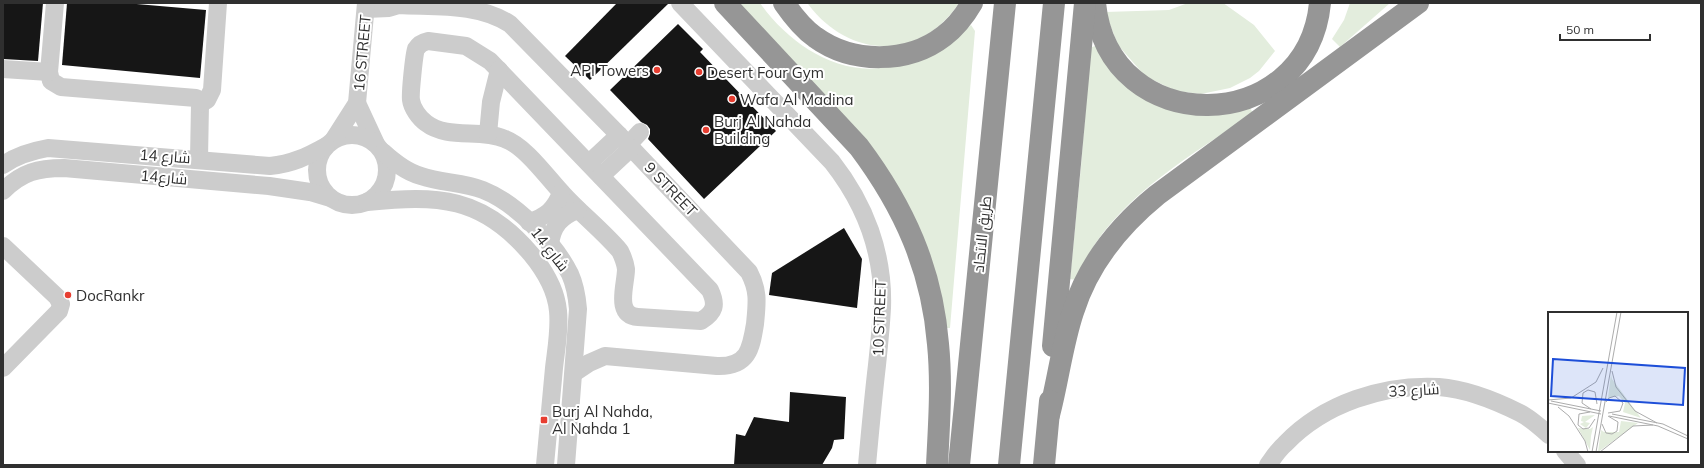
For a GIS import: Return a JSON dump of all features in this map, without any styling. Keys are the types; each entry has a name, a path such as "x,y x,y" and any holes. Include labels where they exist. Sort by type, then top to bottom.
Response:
{"highway":[{"path":"725,3 859,147 888,188 905,219 924,269 935,318 940,369 938,465"},
{"path":"784,3 794,17 815,37 839,51 867,58 899,55 930,44 944,36 956,25 972,3"},
{"name":"طريق الاتحاد","path":"959,465 1005,3"},
{"path":"1009,465 1054,3"},
{"path":"1044,465 1049,415 1052,356 1085,3"},
{"path":"1095,3 1099,28 1115,59 1132,78 1162,98 1191,105 1209,105 1226,103 1259,93 1283,77 1293,67 1308,44 1318,17 1320,3"},
{"path":"1049,415 1068,327 1075,305 1095,263 1116,234 1157,195 1418,3"}],"street":[{"path":"55,3 49,72 52,81 61,87 193,97 198,99 200,104 200,159"},
{"path":"200,104 207,100 212,90 218,3"},
{"name":"10 STREET","path":"680,3 828,157 852,190 868,222 881,273 882,308 867,465"},
{"name":"9 STREET","path":"366,6 389,8 398,4 479,10 501,18 518,31 633,139 742,264 754,282 757,292 757,302 752,345 747,353 734,364 717,366 605,356"},
{"name":"16 STREET","path":"357,103 366,6"},
{"path":"423,42 453,43 466,46 479,53 499,70 710,290 714,298 714,307 710,315 701,321 632,317 627,314 623,303 626,269 623,257 616,246 561,193 516,145 502,137 488,134 450,132 437,129 425,123 416,113 411,101 415,54 416,50 423,42"},
{"path":"3,69 49,72"},
{"path":"488,134 491,102 499,70"},
{"path":"357,103 386,161 388,171 382,189 375,197 358,205 348,205 338,203 323,191 318,182 316,172 319,158 357,103"},
{"path":"330,143 347,135 361,136 380,148"},
{"path":"595,170 633,139"},
{"name":"شارع 14","path":"3,165 14,157 30,151 48,148 200,159 270,166 295,162 330,143"},
{"name":"شارع 14","path":"380,148 394,162 407,171 421,177 459,183 483,190 498,197 529,222 560,257 570,275 576,294 578,309 566,465"},
{"name":"شارع14","path":"3,191 14,180 25,174 38,170 64,168 269,186 310,192 330,198"},
{"path":"529,222 537,220 551,211 558,203 561,193"},
{"name":"شارع 14","path":"367,202 418,200 449,202 464,205 492,217 504,226 541,266 556,299 558,323 545,465"},
{"path":"550,245 553,232 559,221 568,214 578,210"},
{"path":"3,246 58,297 61,304 59,311 3,368"},
{"path":"577,330 589,345 605,356"},
{"path":"574,373 589,363 605,356"},
{"name":"شارع 33","path":"1268,465 1285,443 1318,417 1356,398 1398,388 1440,387 1482,396 1521,414 1548,434"},
{"path":"1566,452 1577,465"}],"green space":[{"path":"736,3 760,3 784,31 799,43 832,61 850,67 868,69 892,66 950,39 971,25 975,31 950,328 945,328 925,247 914,216 906,201"},
{"path":"959,3 943,22 925,36 905,44 884,46 864,43 843,35 825,22 808,4"},
{"path":"1188,3 1223,3 1254,25 1275,51 1259,71 1250,78 1230,88 1201,94 1176,91 1145,76 1118,45 1105,12 1169,10"},
{"path":"1350,3 1390,3 1340,47 1332,39 1344,20"},
{"path":"1097,46 1129,87 1147,100 1161,107 1175,111 1205,114 1250,108 1253,113 1176,165 1151,184 1128,205 1107,227 1090,252 1076,280 1070,279 1090,51 1092,47"}],"building":[{"path":"3,3 43,3 38,61 3,59"},
{"path":"67,3 125,3 206,10 200,78 62,65"},
{"path":"617,3 669,3 590,80 565,56"},
{"name":"Burj Al Nahda Building","path":"678,24 703,49 700,52 776,131 704,199 648,139 650,129 647,125 641,122 610,90"},
{"path":"844,228 862,259 857,308 769,295 772,273"},
{"path":"790,392 846,397 844,439 834,440 832,448 822,465 734,465 736,434 745,436 754,417 789,422"}],"place":[{"name":"API Towers","path":"657,70"},
{"name":"Desert Four Gym","path":"699,72"},
{"name":"Wafa Al Madina","path":"732,99"},
{"name":"Burj Al Nahda Building","path":"706,130"},
{"name":"DocRankr","path":"68,295"},
{"name":"Burj Al Nahda, Al Nahda 1","path":"544,420"}]}
